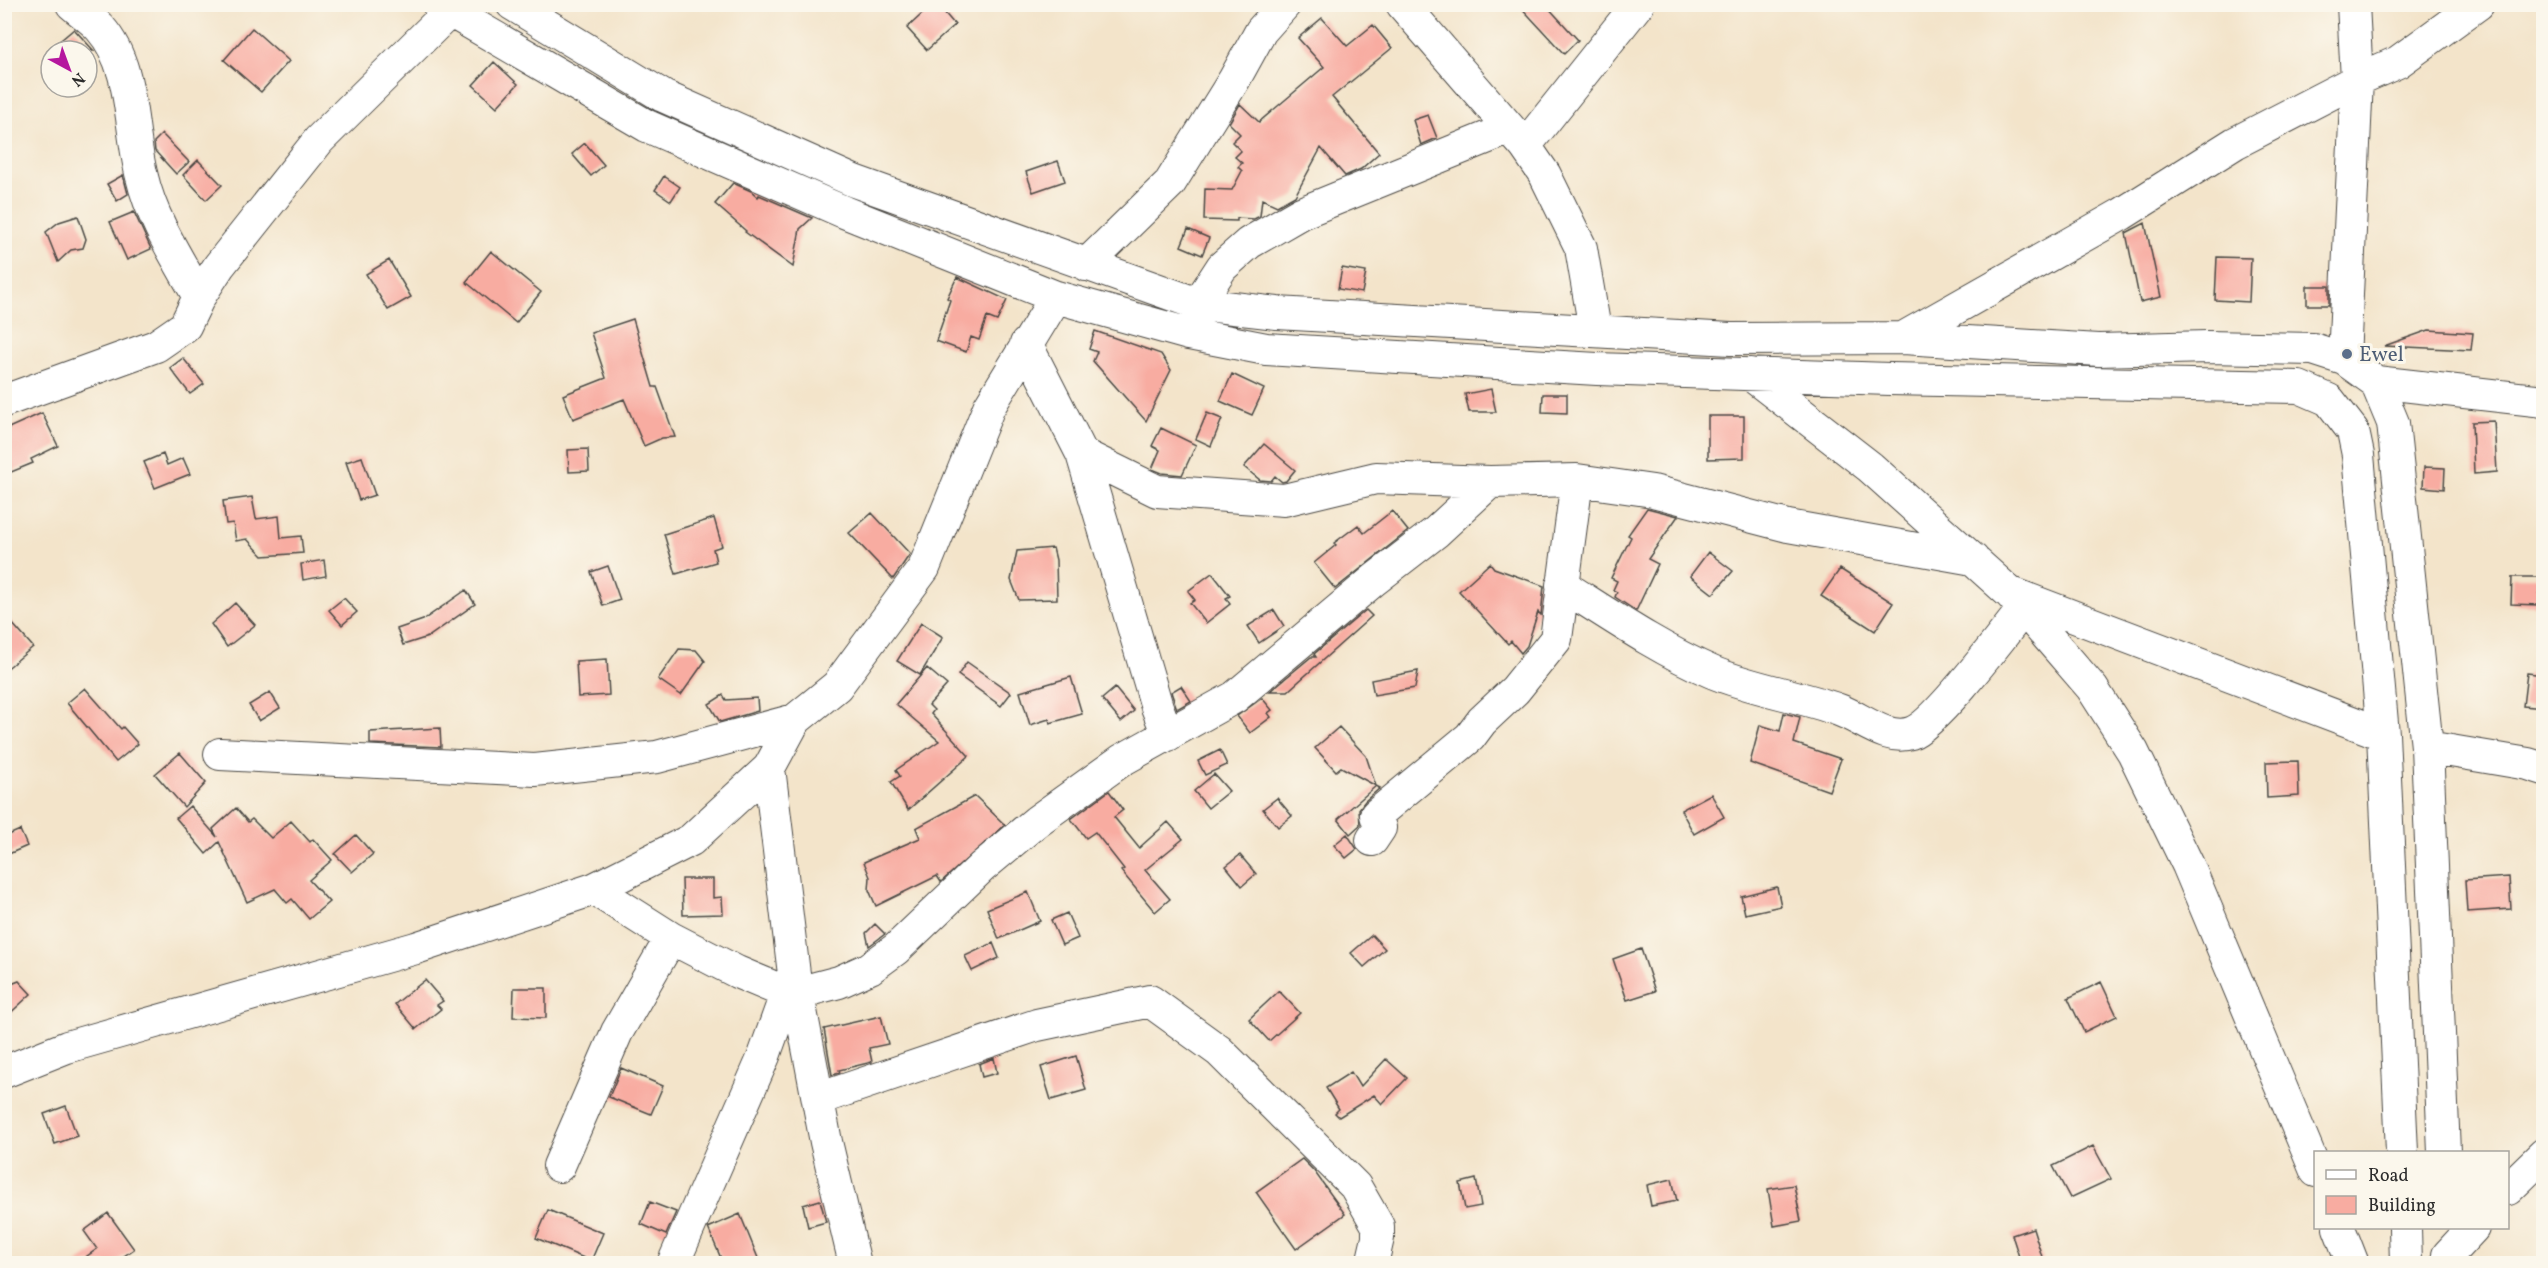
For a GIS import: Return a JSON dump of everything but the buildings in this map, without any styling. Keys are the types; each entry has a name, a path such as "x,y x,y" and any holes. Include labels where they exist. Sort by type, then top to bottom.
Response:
{"street":[{"path":"72,4 100,27 113,46 125,79 142,178 162,230 198,297"},
{"path":"512,4 663,96 854,181 1198,304 1277,314 1731,339 1903,338 2099,350 2207,347 2313,349 2344,359 2376,381 2544,401"},
{"path":"1086,265 1170,183 1224,98 1261,31 1285,4"},
{"path":"1402,4 1517,137 1545,175 1581,248 1595,330"},
{"path":"1198,304 1222,267 1249,243 1301,213 1517,137 1638,4"},
{"path":"2344,359 2356,80 2353,4"},
{"path":"1903,338 2122,214 2235,143 2356,80 2398,62 2478,4"},
{"path":"4,401 156,346 185,326 198,297 219,266 318,140 444,8 647,126 844,212 1056,297 1189,334 1266,349 1597,369 2299,387 2329,400 2353,431 2358,455 2383,734 2402,1151"},
{"path":"4,1072 67,1047 416,948 594,889 690,840 769,768 795,720 837,686 924,568 989,407 1056,297"},
{"path":"1026,344 1082,454 1157,707 1168,735"},
{"path":"1750,374 1870,467 2017,600 2092,688 2133,752 2188,865 2314,1166"},
{"path":"2376,381 2393,423 2427,747 2444,1151"},
{"path":"1082,454 1157,491 1284,500 1376,478 1490,482 1577,480 1653,491 1788,526 1972,559"},
{"path":"1372,840 1380,828 1376,814 1470,737 1482,721 1515,690 1556,639 1577,480"},
{"path":"594,889 671,938 737,972 793,987 839,982 870,968 896,949 982,867 1037,821 1122,760 1235,697 1374,580 1436,532 1490,482"},
{"path":"1563,585 1640,634 1713,672 1840,710 1893,735 1911,733 1921,728 1964,683 2017,600"},
{"path":"2017,600 2383,734"},
{"path":"220,754 535,770 657,758 795,720"},
{"path":"2427,747 2528,764 2544,769"},
{"path":"769,768 793,987 855,1263"},
{"path":"559,1166 617,1032 671,938"},
{"path":"673,1263 793,987"},
{"path":"818,1099 1037,1025 1150,1001 1219,1051 1355,1186 1378,1226 1378,1238 1372,1263"},
{"path":"2509,1188 2544,1154"},
{"path":"2339,1229 2353,1263"},
{"path":"2406,1229 2406,1263"},
{"path":"2448,1249 2471,1229"}],"place":[{"name":"Ewel","path":"2347,354"}]}
